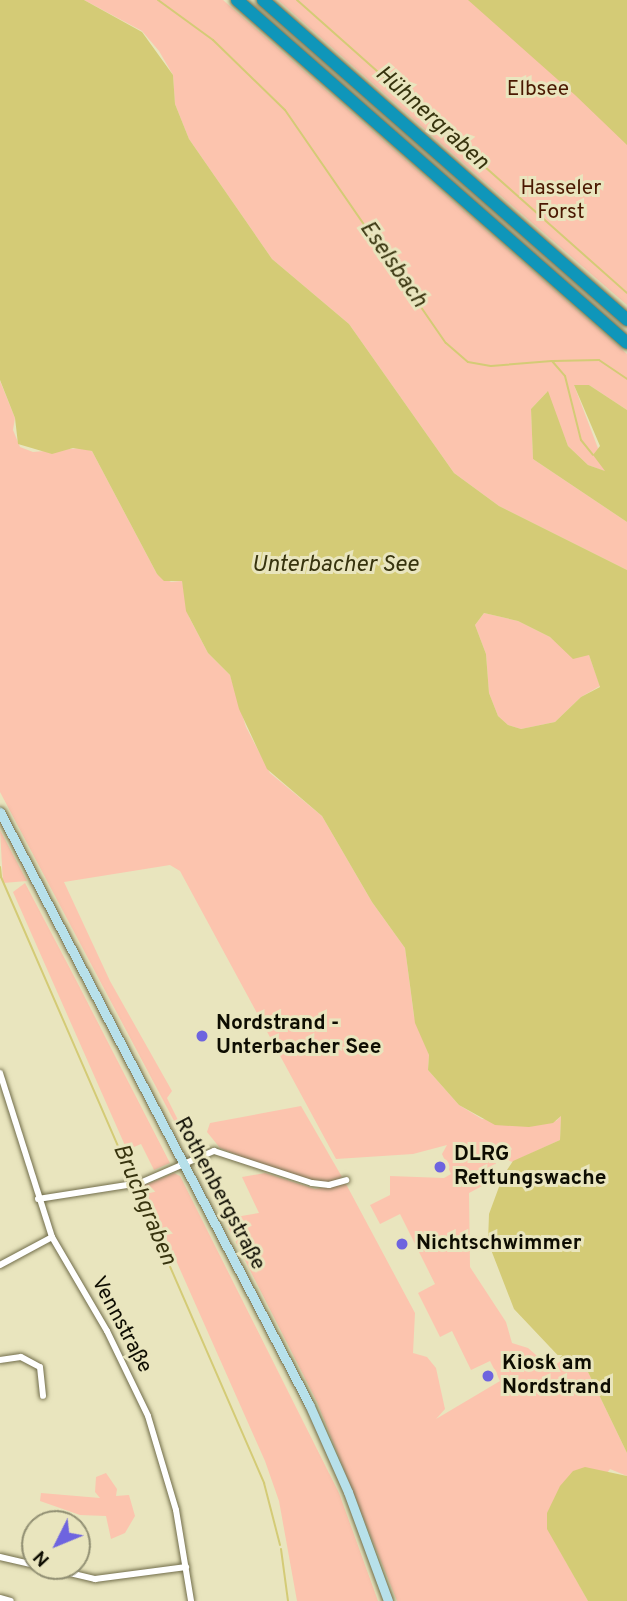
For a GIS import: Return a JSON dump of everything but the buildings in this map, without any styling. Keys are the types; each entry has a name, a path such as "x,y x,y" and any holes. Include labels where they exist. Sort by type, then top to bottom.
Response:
{"highway":[{"path":"237,0 627,343"},
{"path":"263,0 627,320"}],"main road":[{"name":"Rothenbergstraße","path":"0,812 309,1404 348,1492 388,1601"}],"street":[{"name":"Vennstraße","path":"0,1073 52,1237 107,1331 148,1416 166,1471 191,1601"},
{"path":"38,1199 140,1183 214,1151 312,1183 329,1185 346,1180"},
{"path":"0,1265 52,1237"},
{"path":"0,1360 21,1357 40,1367 43,1396"},
{"path":"0,1557 21,1562"},
{"path":"91,1578 186,1567"},
{"path":"0,1598 11,1601"}],"green space":[{"path":"84,0 223,0 627,354 627,410 589,385 574,385 607,472 588,465 568,446 547,392 531,409 533,459 627,522 627,570 499,506 454,473 349,324 272,259 189,139 175,104 173,75 159,51 142,31"},
{"name":"Elbsee","path":"278,0 627,0 627,305 455,156"},
{"path":"0,381 15,418 13,430 20,447 33,452 81,448 92,451 157,574 171,582 182,581 189,617 208,653 230,675 246,727 270,773 322,816 372,902 405,948 414,1016 429,1055 428,1070 459,1105 482,1119 556,1121 561,1116 560,1140 512,1162 500,1156 484,1185 469,1193 470,1267 506,1322 512,1343 528,1348 551,1368 562,1360 588,1372 627,1453 627,1476 610,1469 556,1544 588,1601 397,1601 317,1402 224,1219 259,1213 242,1177 265,1173 315,1189 346,1184 415,1313 413,1353 427,1357 436,1368 445,1409 436,1419 500,1381 490,1361 471,1370 452,1331 440,1337 418,1293 435,1284 400,1214 380,1224 370,1205 390,1195 390,1176 444,1178 451,1174 442,1154 447,1145 413,1154 336,1159 180,871 170,865 64,882 110,981 172,1091 167,1098 182,1128 187,1127 199,1145 190,1151 0,792"},
{"path":"484,613 518,621 550,637 569,654 589,655 600,686 581,697 555,722 521,729 508,725 498,716 489,693 486,654 475,625"},
{"path":"0,830 27,881 3,883"},
{"path":"25,883 170,1163 154,1170 141,1144 127,1150 13,892"},
{"path":"301,1106 342,1177 330,1183 312,1181 220,1148 207,1132 210,1123"},
{"path":"174,1173 180,1176 339,1493 378,1601 297,1601 279,1501 265,1461 143,1186"},
{"path":"106,1473 117,1489 116,1496 129,1495 135,1516 125,1533 111,1539 106,1516 91,1515 91,1510 66,1510 40,1501 41,1493 100,1498 95,1492 96,1477"}],"water":[{"name":"Unterbacher See","path":"0,0 84,0 142,32 173,75 175,104 189,139 272,259 349,324 454,473 499,506 627,570 627,1453 588,1372 566,1364 514,1309 488,1242 489,1214 503,1176 513,1161 560,1140 561,1116 553,1123 529,1127 495,1125 459,1105 428,1070 429,1055 415,1023 405,948 372,902 322,816 267,769 239,709 230,675 208,653 186,611 182,581 164,581 157,574 92,451 73,448 52,454 18,444 15,418 0,380","holes":["484,613 518,621 550,637 573,659 589,655 600,687 581,697 555,722 521,729 508,725 498,716 489,693 486,654 475,625"]},
{"name":"Elbsee","path":"468,0 627,0 627,145 575,95"},
{"path":"574,385 589,385 627,410 627,522 533,459 531,409 548,391 568,446 588,465 605,471 593,455 600,446"},
{"path":"585,1467 627,1476 627,1601 588,1601 547,1529 547,1513 560,1486 573,1471"}],"waterway":[{"name":"Eselsbach","path":"158,0 213,40 285,110 446,343 468,362 491,366 552,361 565,376 581,440 593,455"},
{"name":"Hühnergraben","path":"297,0 627,293"},
{"path":"553,361 599,360 627,379"},
{"name":"Bruchgraben","path":"0,867 1,877 133,1181"},
{"name":"Bruchgraben","path":"135,1186 264,1483 280,1545"},
{"name":"Bruchgraben","path":"281,1549 288,1601"}],"place":[{"name":"Nordstrand - Unterbacher See","path":"202,1036"},
{"name":"DLRG Rettungswache","path":"440,1167"},
{"name":"Nichtschwimmer","path":"402,1244"},
{"name":"Kiosk am Nordstrand","path":"488,1376"}],"park label":[{"name":"Hasseler Forst","path":"561,201"}]}
